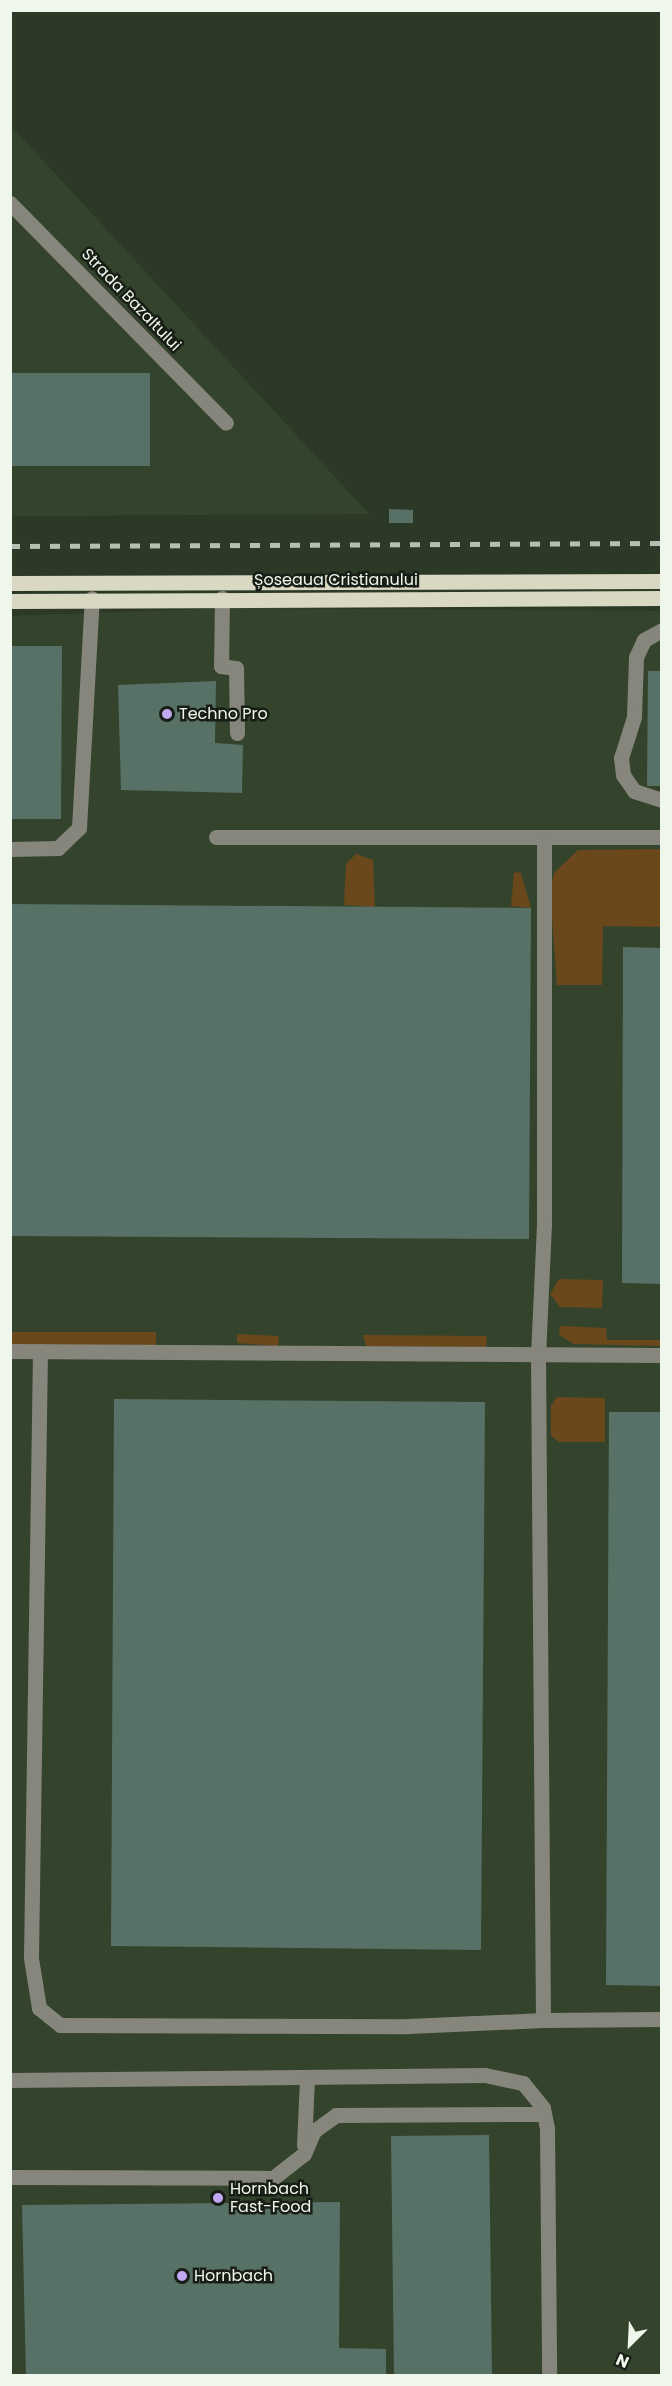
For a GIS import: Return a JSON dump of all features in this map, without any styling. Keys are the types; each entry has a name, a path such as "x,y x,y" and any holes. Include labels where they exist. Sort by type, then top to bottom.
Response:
{"main road":[{"name":"Șoseaua Cristianului","path":"10,583 662,581"},
{"name":"Șoseaua Cristianului","path":"10,601 92,598 662,598"}],"street":[{"name":"Strada Bazaltului","path":"10,203 226,423"},
{"path":"10,849 58,848 79,828 92,598"},
{"path":"222,598 221,666 236,668 237,733"},
{"path":"662,630 644,640 636,657 634,717 621,758 634,791 662,800"},
{"path":"216,837 662,837"},
{"path":"543,837 544,1224 538,1355 543,2020"},
{"path":"10,1351 662,1355"},
{"path":"40,1351 31,1958 39,2008 60,2025 662,2019"},
{"path":"10,2080 510,2077 523,2083 544,2114 549,2376"},
{"path":"304,2154 307,2079"},
{"path":"10,2177 273,2178 304,2154 314,2131 336,2115 544,2114"}],"shaded area":[{"path":"11,126 369,514 11,516"},
{"path":"231,608 661,611 661,2375 11,2376 11,616"},
{"path":"661,849 661,927 603,926 602,985 557,985 550,891 554,873 578,850"},
{"path":"356,854 373,860 375,907 344,905 346,864"},
{"path":"514,872 521,873 531,908 511,906"},
{"path":"559,1279 603,1280 602,1308 560,1307 550,1294"},
{"path":"560,1326 606,1328 607,1340 661,1340 661,1346 574,1344 559,1335"},
{"path":"11,1332 156,1332 156,1348 11,1348"},
{"path":"237,1334 279,1336 278,1346 237,1343"},
{"path":"363,1335 487,1336 486,1347 366,1346"},
{"path":"557,1397 605,1398 605,1442 559,1442 551,1436 551,1406"}],"building":[{"path":"10,373 150,373 150,466 10,466"},
{"path":"389,509 413,510 413,523 389,523"},
{"path":"10,646 62,646 61,819 10,819"},
{"path":"648,671 662,671 662,786 647,786"},
{"name":"Techno Pro","path":"216,681 215,743 243,745 242,793 121,790 118,685"},
{"path":"10,904 531,908 529,1239 10,1236"},
{"path":"623,947 662,948 662,1284 622,1283"},
{"path":"114,1399 485,1402 481,1950 111,1946"},
{"path":"609,1412 662,1412 662,1986 606,1985"},
{"path":"489,2135 492,2376 394,2376 391,2136"},
{"name":"Hornbach","path":"340,2202 339,2348 386,2349 386,2376 26,2376 22,2205"}],"railway":[{"path":"10,546 662,543"}],"place":[{"name":"Techno Pro","path":"167,714"},
{"name":"Hornbach Fast-Food","path":"218,2198"},
{"name":"Hornbach","path":"182,2276"}]}
